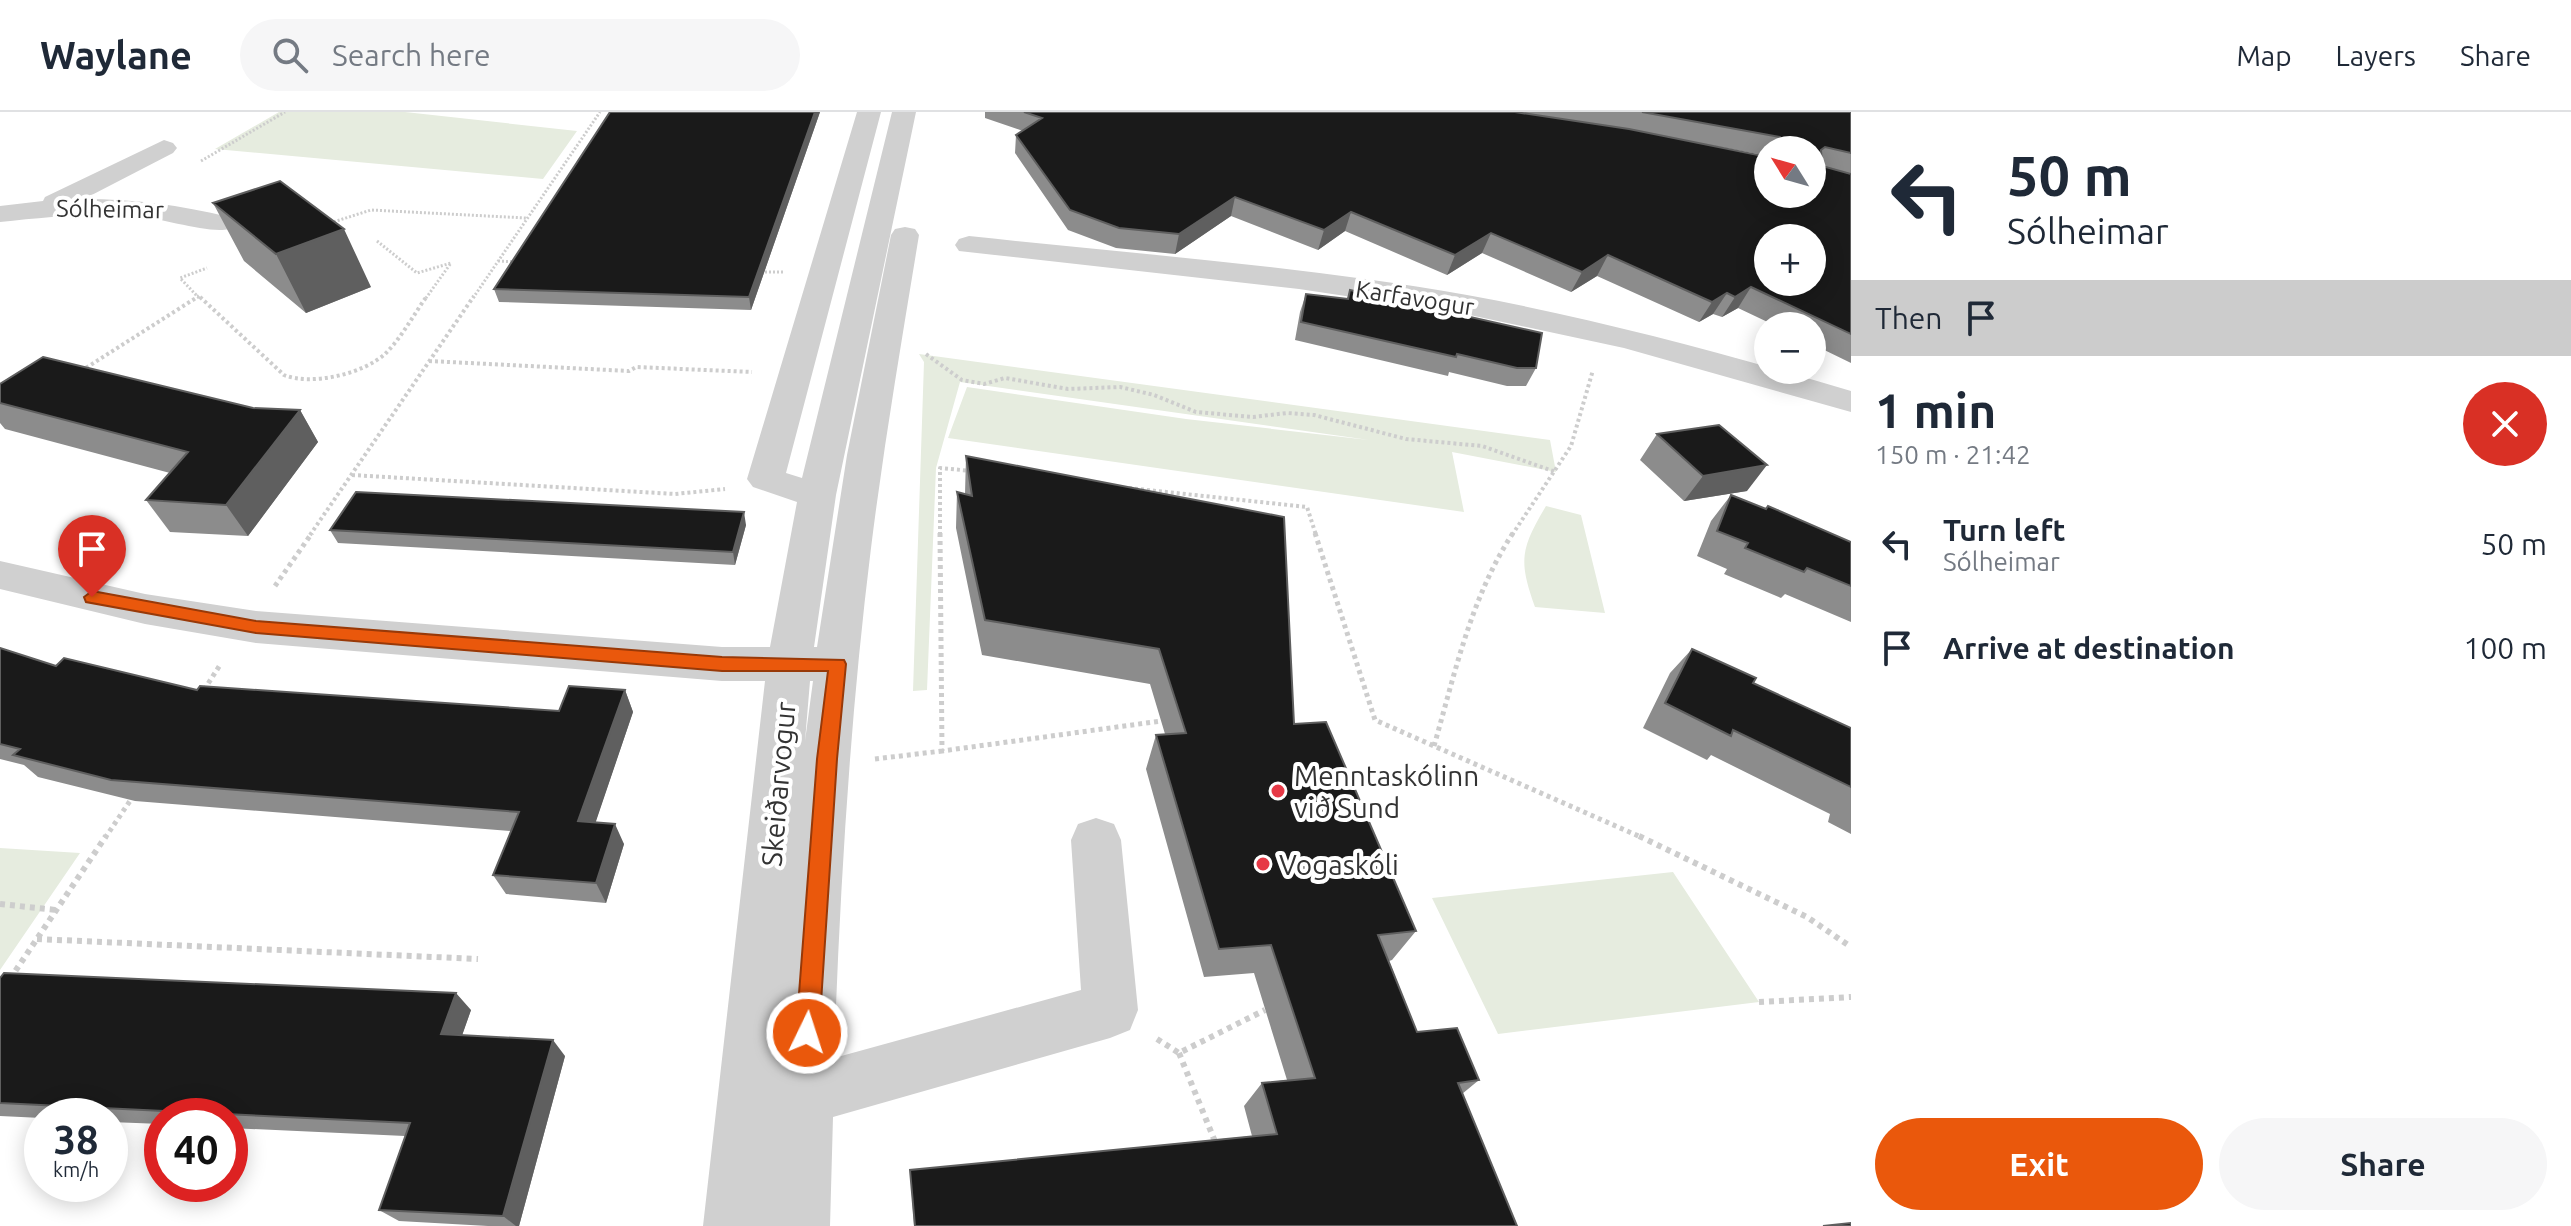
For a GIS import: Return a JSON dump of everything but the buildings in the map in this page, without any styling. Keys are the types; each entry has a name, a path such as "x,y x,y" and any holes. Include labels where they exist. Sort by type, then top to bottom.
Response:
{"street":[{"path":"817,495 766,479 869,112"},
{"name":"Skeiðarvogur","path":"735,1226 789,665 817,495 904,112"},
{"name":"Skeiðarvogur","path":"798,1226 803,1096 827,759 837,664 864,457 928,112"},
{"path":"44,209 164,148"},
{"name":"Sólheimar","path":"0,214 120,206 177,210 219,223"},
{"name":"Karfavogur","path":"969,245 1411,295 1593,331 1851,402"},
{"path":"0,575 145,609 256,627 722,664 837,664"},
{"path":"803,1096 1110,1010 1096,840"}],"path":[{"path":"269,595 600,112"},
{"path":"591,125 601,126"},
{"path":"550,185 563,185"},
{"path":"327,223 371,210 527,219"},
{"path":"207,268 180,278 284,375 308,382 328,379 364,366 385,354 451,263 417,273 377,241"},
{"path":"498,261 523,262"},
{"path":"749,271 788,273"},
{"path":"70,378 200,297"},
{"path":"1434,746 1468,626 1494,562 1571,446 1600,348 1593,331"},
{"path":"918,349 962,380 984,384 1005,378 1068,389 1120,387 1154,395 1196,412 1253,417 1287,413 1314,415 1406,439 1482,446 1556,472"},
{"path":"429,361 629,371 636,367 757,372"},
{"path":"942,751 940,468 985,472"},
{"path":"351,475 675,494 731,488"},
{"path":"1123,487 1307,507 1375,720 1645,839 1807,917 1851,947"},
{"path":"197,700 223,660"},
{"path":"880,759 1161,721"},
{"path":"7,982 135,792"},
{"path":"0,904 56,910"},
{"path":"37,939 478,959"},
{"path":"1759,1002 1851,997"},
{"path":"1110,1010 1179,1053 1214,1144 1228,1145"},
{"path":"1179,1053 1265,1010"}],"shaded area":[{"path":"279,112 405,112 577,131 543,179 215,149"},
{"path":"919,354 1550,440 1556,472 1452,452 1464,512 948,438 967,387 1186,419 1369,440 960,382 936,468 927,690 913,691 924,362"},
{"path":"1546,506 1581,515 1605,613 1535,607 1526,577 1525,555 1531,533"},
{"path":"0,848 80,853 0,970"},
{"path":"1673,872 1759,1002 1498,1034 1432,898"}],"place":[{"name":"Menntaskólinn við Sund","path":"1278,791"},
{"name":"Vogaskóli","path":"1263,864"}],"route":[{"path":"92,597 256,627 722,664 837,664 807,1033"}]}
